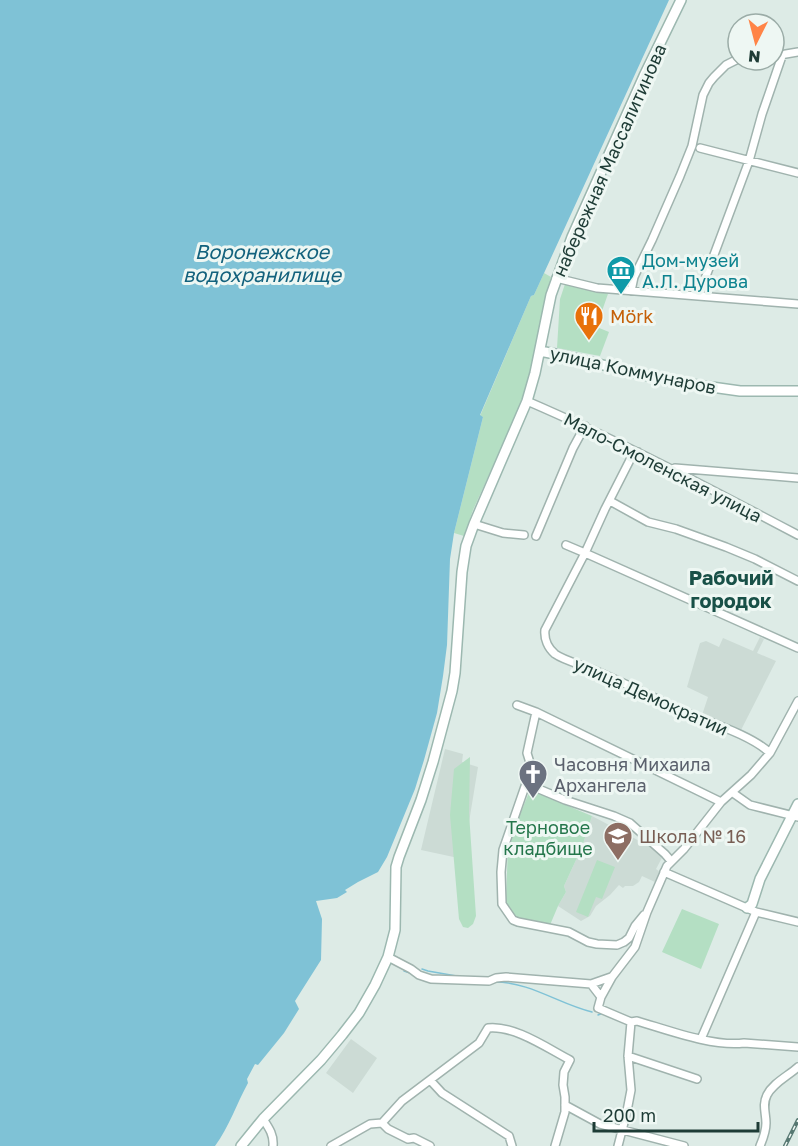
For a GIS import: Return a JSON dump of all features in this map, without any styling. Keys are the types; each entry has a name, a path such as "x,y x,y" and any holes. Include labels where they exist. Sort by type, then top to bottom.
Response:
{"main road":[{"name":"набережная Массалитинова","path":"241,1146 263,1119 321,1060 342,1035 375,985 388,957 394,930 395,877 399,857 421,800 452,691 463,558 474,524 527,401 536,372 551,295 572,237 644,76 681,0"},
{"name":"улица Коммунаров","path":"540,351 669,381 740,391 798,391"},
{"path":"752,910 760,879 795,816 798,804"}],"street":[{"path":"632,291 634,277 657,231 692,146 703,95 709,83 726,65"},
{"path":"699,295 749,161 776,72"},
{"path":"700,148 798,173"},
{"path":"556,278 597,288 798,304"},
{"name":"Мало-Смоленская улица","path":"527,401 670,467 798,535"},
{"path":"536,536 573,448 585,426"},
{"path":"585,553 632,456 638,452"},
{"path":"670,467 798,478"},
{"path":"610,501 648,522 726,548 798,581"},
{"path":"474,524 503,533 524,535"},
{"path":"566,545 798,648"},
{"name":"улица Демократии","path":"585,553 545,630 544,634 550,649 558,656 725,728 764,747 770,753"},
{"path":"798,702 770,753 751,776 721,802 684,849 671,861 647,912 635,947 612,977 598,1008 631,1022 701,1039 737,1044 798,1047"},
{"path":"517,705 536,712 721,802"},
{"path":"536,712 527,753 531,766 527,784 503,850 502,904 513,920 518,922 570,932 588,942 617,945 629,938 635,926 647,912"},
{"path":"527,784 630,824 666,854 671,861"},
{"path":"733,793 750,806 795,816"},
{"path":"664,872 752,910 798,922"},
{"path":"701,1039 752,910"},
{"path":"388,957 430,979 489,981 506,977 591,984 612,977"},
{"path":"591,984 601,997"},
{"path":"618,1146 631,1090 628,1056 631,1022"},
{"path":"382,1124 402,1101 479,1043 488,1028 496,1027 519,1033 570,1060 564,1072 565,1112 555,1146"},
{"path":"628,1056 697,1080"},
{"path":"760,1146 766,1124 764,1103 767,1094 798,1066"},
{"path":"430,1080 442,1093 509,1136 512,1146"},
{"path":"565,1104 600,1124 684,1146"},
{"path":"263,1119 270,1129 273,1146"},
{"path":"331,1146 370,1124 382,1124 408,1139 414,1138 430,1146"},
{"path":"403,1146 408,1139"}],"shaded area":[{"path":"760,637 764,639 757,653 776,661 740,732 702,715 708,697 687,687 700,643 706,641 719,647 723,638 753,651"},
{"path":"445,749 463,754 462,762 478,767 463,859 421,850"},
{"name":"Школа № 16","path":"592,816 664,854 656,869 660,872 655,882 642,876 633,886 623,888 619,885 596,906 590,916 581,921 558,906 566,892 564,886 582,847"},
{"path":"351,1039 377,1058 353,1093 326,1073"}],"green space":[{"path":"544,273 551,277 529,379 517,413 473,510 464,536 454,533 483,417 480,416 531,296 534,295"},
{"path":"565,284 595,291 609,291 602,311 598,309 592,325 609,332 600,356 557,348 560,299"},
{"path":"470,757 469,813 476,916 473,924 468,928 463,927 459,919 450,815 454,769"},
{"name":"Терновое кладбище","path":"530,790 592,816 582,847 564,886 566,892 550,925 517,920 506,902 508,844"},
{"path":"597,860 615,867 602,899 596,897 588,917 576,912"},
{"path":"682,909 719,924 701,969 662,952"}],"water":[{"name":"Воронежское водохранилище","path":"0,0 669,0 534,295 531,296 480,415 483,417 454,533 450,559 447,645 437,713 415,789 387,857 378,872 345,890 347,892 337,898 316,901 322,919 321,960 295,1001 299,1009 284,1033 258,1065 255,1064 229,1123 215,1146 0,1146"}],"waterway":[{"path":"422,969 462,977"},
{"path":"404,971 413,974"},
{"path":"495,982 532,989 592,1012"},
{"path":"598,1015 603,1013"}],"railway":[{"path":"785,1146 798,1120"}],"place":[{"name":"Дом-музей А.Л. Дурова","path":"621,296"},
{"name":"Mörk","path":"589,342"},
{"name":"Часовня Михаила Архангела","path":"533,800"},
{"name":"Школа № 16","path":"618,862"}],"district":[{"name":"Рабочий городок","path":"731,588"}]}
